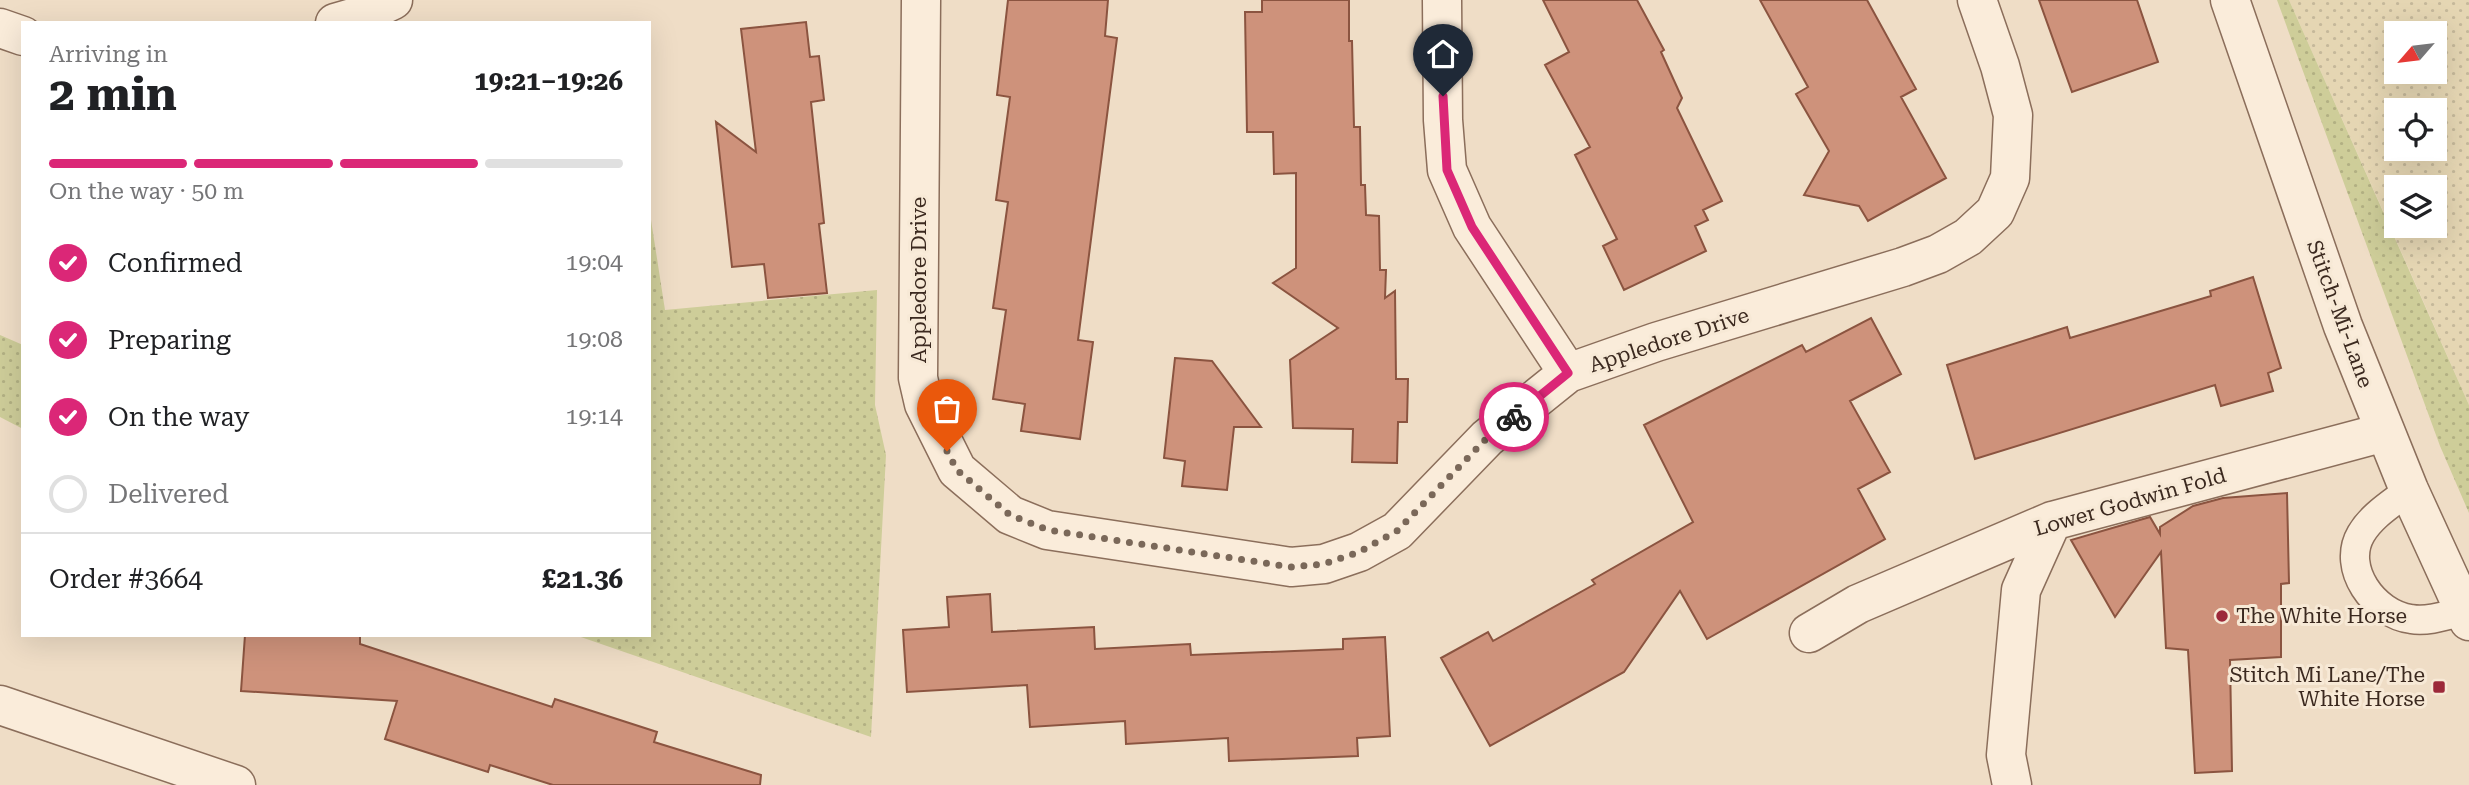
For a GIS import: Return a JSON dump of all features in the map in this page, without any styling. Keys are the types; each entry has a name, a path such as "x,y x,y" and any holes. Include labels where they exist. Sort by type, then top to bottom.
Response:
{"street":[{"path":"342,21 393,0"},
{"name":"Appledore Drive","path":"921,0 918,379 924,404 957,470 1010,515 1048,530 1291,567 1324,564 1359,552 1397,531 1487,438 1568,373 1656,342 1938,254 1968,237 1995,212 2010,178 2013,115 2000,65 1977,0"},
{"path":"1443,0 1443,120 1447,170 1472,227 1568,373"},
{"name":"Stitch-Mi-Lane","path":"2230,0 2343,326 2409,490 2467,616"},
{"path":"0,28 21,35"},
{"name":"Lower Godwin Fold","path":"1809,633 1858,604 2052,521 2385,432"},
{"path":"2012,785 2006,755 2021,590 2052,521"},
{"path":"0,705 236,785"}],"lane":[{"path":"2409,490 2372,519 2360,534 2354,552 2357,573 2368,594 2386,610 2410,620 2467,616"}],"shaded area":[{"path":"2277,0 2289,0 2384,214 2384,238 2395,238 2469,405 2469,513 2440,446"},
{"path":"2289,0 2469,0 2469,405 2395,238 2447,238 2447,175 2384,175 2384,214"},
{"path":"651,220 665,310 877,290 875,405 886,455 871,737 581,637 651,637"},
{"path":"0,335 21,344 21,428 0,417"}],"building":[{"path":"1008,0 1108,0 1105,36 1117,38 1078,340 1093,342 1080,439 1021,431 1025,404 993,399 1006,310 993,308 1008,202 996,200 1010,97 997,95"},
{"path":"1262,0 1349,0 1354,127 1360,127 1361,185 1365,185 1366,215 1379,216 1380,270 1386,270 1385,298 1395,291 1396,379 1408,379 1407,422 1398,422 1397,463 1352,462 1353,429 1293,428 1290,360 1338,328 1273,283 1296,268 1296,173 1274,174 1273,132 1247,132 1245,12 1262,12"},
{"path":"1543,0 1637,0 1664,50 1661,52 1682,98 1677,108 1722,201 1703,210 1708,220 1695,226 1706,251 1624,290 1603,246 1617,239 1575,155 1590,147 1545,65 1569,52"},
{"path":"1760,0 1867,0 1916,89 1901,97 1946,178 1868,221 1859,206 1804,195 1829,151 1796,94 1808,87"},
{"path":"2039,0 2137,0 2158,62 2072,92"},
{"path":"806,22 810,57 819,56 824,100 811,102 824,223 819,224 827,293 768,298 764,264 732,267 716,122 756,152 741,29"},
{"path":"2253,277 2281,368 2268,373 2273,391 2221,406 2215,385 1975,459 1947,365 2067,327 2070,338 2211,296 2210,291"},
{"path":"1871,318 1901,374 1850,401 1890,472 1858,489 1885,539 1707,639 1680,591 1624,672 1490,746 1441,658 1488,632 1493,641 1595,584 1592,580 1693,522 1644,425 1802,345 1806,352"},
{"path":"1175,358 1212,361 1261,427 1234,427 1227,490 1182,486 1185,461 1164,458"},
{"name":"The White Horse","path":"2287,493 2289,583 2281,584 2281,657 2230,660 2232,771 2195,773 2188,650 2166,648 2161,552 2115,617 2071,540 2150,517 2160,534 2160,527 2193,506 2223,498"},
{"path":"990,594 992,632 1094,627 1095,649 1190,644 1191,655 1343,649 1343,639 1385,637 1390,736 1357,738 1358,756 1229,761 1228,738 1126,744 1125,721 1030,727 1027,685 907,692 903,630 949,627 947,597"},
{"path":"245,637 360,637 360,644 552,707 555,699 657,732 654,742 761,775 760,785 553,785 490,765 488,772 385,739 397,701 241,691"}],"way so far":[{"path":"947,451 957,470 1010,515 1048,530 1291,567 1324,564 1359,552 1397,531 1487,438 1514,417"}],"place":[{"name":"The White Horse","path":"2222,616"},
{"name":"Stitch Mi Lane/The White Horse","path":"2439,687"}],"route":[{"path":"1443,96 1447,170 1472,227 1568,373 1514,417"}]}
